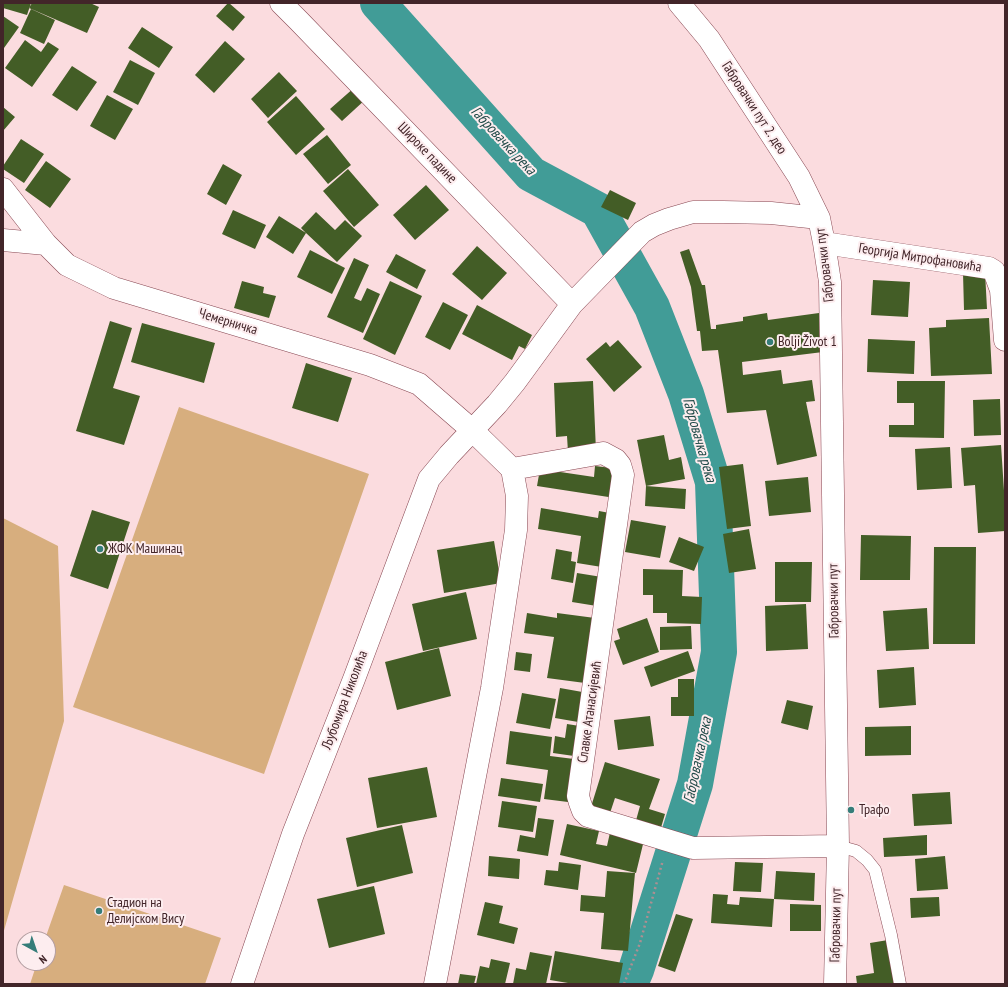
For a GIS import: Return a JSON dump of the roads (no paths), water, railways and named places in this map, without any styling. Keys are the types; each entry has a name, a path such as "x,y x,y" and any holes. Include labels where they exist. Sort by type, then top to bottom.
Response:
{"street":[{"name":"Широке падине","path":"281,3 572,304"},
{"name":"Габровачки пут 2. део","path":"679,3 709,40 799,177 819,218"},
{"name":"Чемерничка","path":"3,189 46,244 67,265 114,288 370,365 419,384 472,430"},
{"path":"435,984 492,688 516,530 517,496 512,469 472,430 484,419 506,393 572,304 642,232 669,219 694,212 771,213 819,218"},
{"name":"Габровачки пут","path":"819,218 830,282 838,846 834,984"},
{"path":"3,240 46,244"},
{"name":"Георгија Митрофановића","path":"824,243 989,268 994,271 1001,290 1005,340"},
{"name":"Љубомира Николића","path":"242,984 293,834 429,479 449,454 472,430"},
{"name":"Славке Атанасијевић","path":"512,469 604,453 616,460 620,465 623,475 578,796 583,811 588,816 693,848 838,846"}],"lane":[{"path":"838,846 856,851 867,860 874,870 891,935 900,984"}],"waterway":[{"name":"Габровачка река","path":"378,3 531,174 598,210 652,307 686,394 713,482 719,652 695,784 636,970 630,984"}],"place":[{"name":"Bolji Život 1","path":"770,342"},
{"name":"ЖФК Машинац","path":"100,549"},
{"name":"Трафо","path":"851,810"},
{"name":"Стадион на Делијском Вису","path":"99,911"}]}
